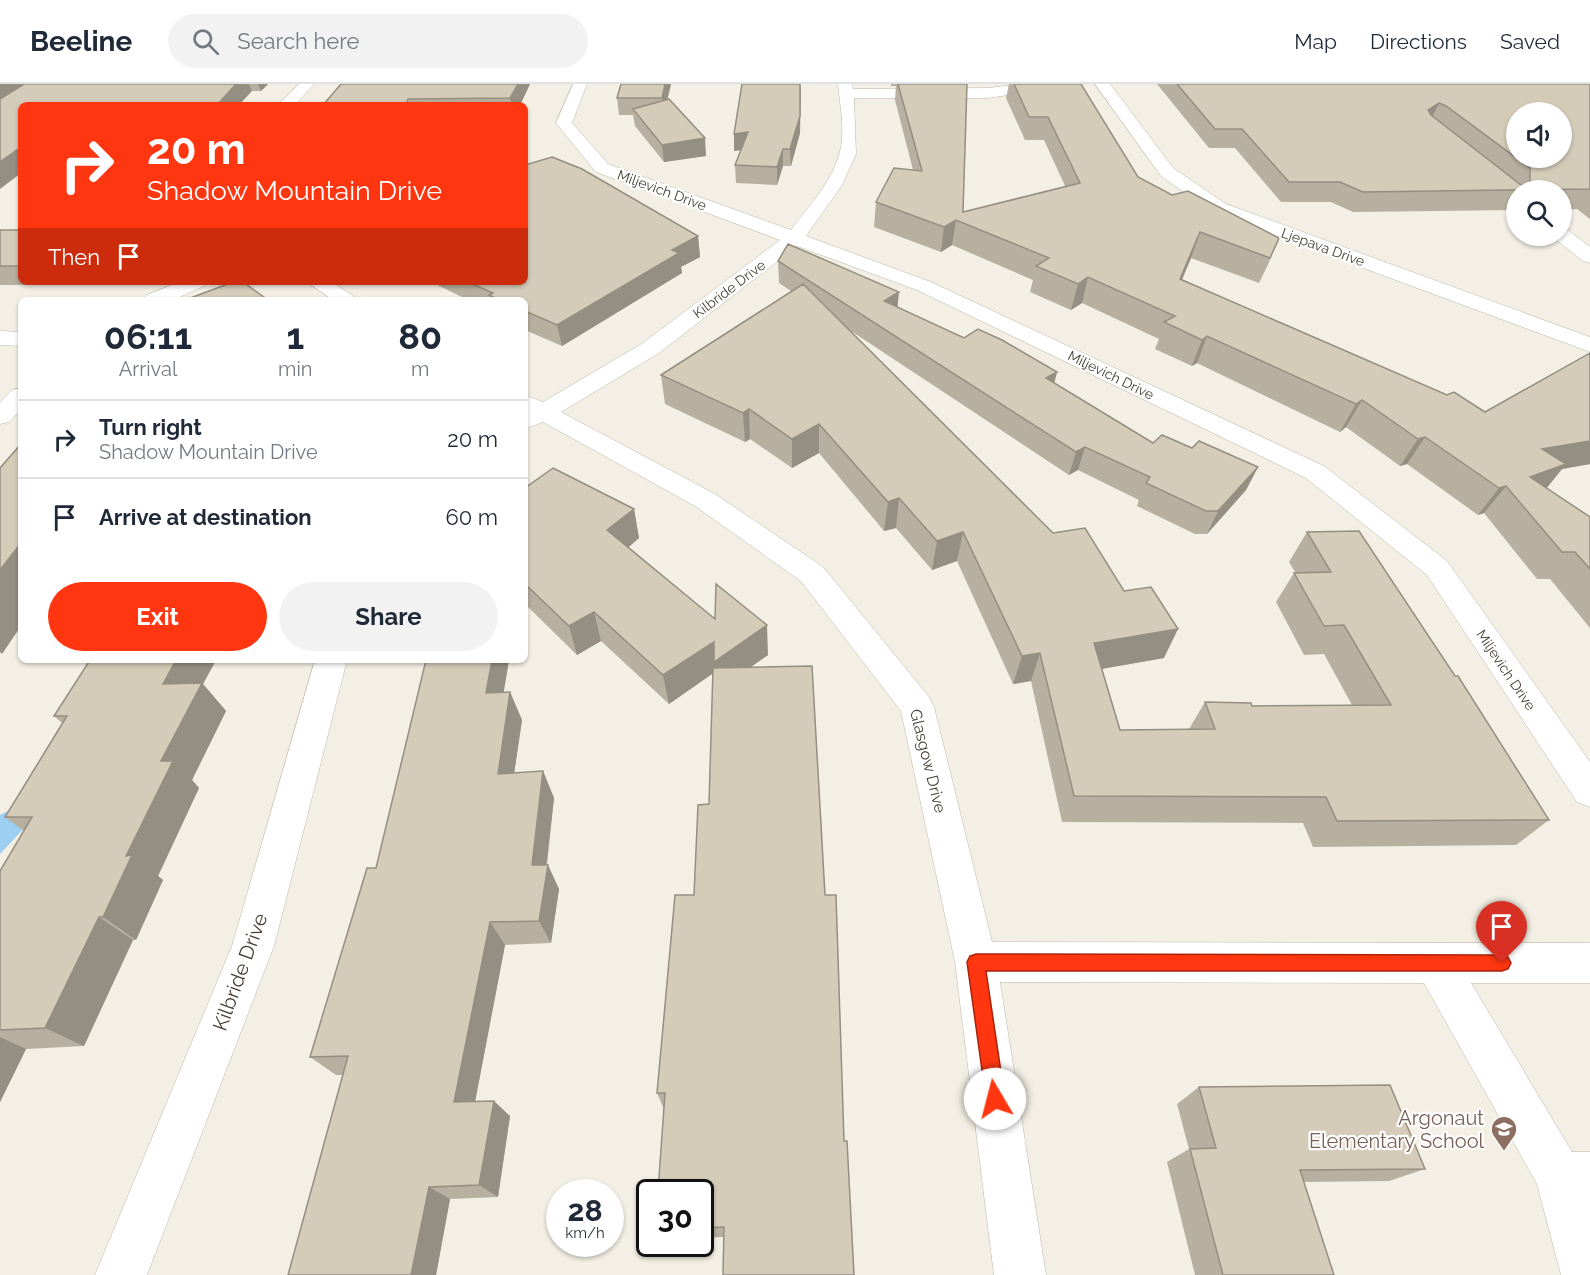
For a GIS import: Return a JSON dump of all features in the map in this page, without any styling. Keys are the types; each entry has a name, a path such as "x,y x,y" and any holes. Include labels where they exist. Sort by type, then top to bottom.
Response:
{"street":[{"path":"289,102 307,84"},
{"name":"Miljevich Drive","path":"580,84 564,123 602,168 924,286 1315,472 1437,568 1590,791"},
{"path":"846,89 988,93 1056,84"},
{"name":"Ljepava Drive","path":"1102,84 1167,172 1220,208 1590,345"},
{"name":"Kilbride Drive","path":"531,412 651,348 795,238 833,185 848,154 846,89"},
{"path":"1572,243 1590,257"},
{"path":"162,297 190,285"},
{"path":"322,285 343,297"},
{"path":"0,338 18,339"},
{"path":"0,417 18,398"},
{"name":"Glasgow Drive","path":"531,412 705,500 812,574 917,707 976,962 1020,1275"},
{"name":"Kilbride Drive","path":"121,1275 253,946 330,663"},
{"path":"976,962 1590,963"},
{"path":"1436,963 1575,1176 1587,1275"}],"water":[{"path":"22,804 27,825 0,854 0,815"}],"building":[{"path":"24,84 236,84 220,102 18,102 18,149 0,162 0,99"},
{"path":"341,84 518,84 510,98 326,102"},
{"path":"621,84 665,84 662,98 617,98"},
{"path":"742,84 800,84 800,116 790,149 783,149 777,167 735,165 748,132 734,134"},
{"path":"898,84 967,84 963,212 1080,183 1048,117 1029,117 1014,84 1081,84 1138,177 1172,195 1188,191 1279,238 1270,258 1200,232 1180,279 1447,395 1454,392 1485,412 1590,353 1590,441 1542,449 1566,464 1530,477 1590,517 1590,569 1575,552 1562,552 1506,486 1499,488 1425,437 1418,439 1362,400 1356,404 1207,336 1202,340 1164,322 1175,316 1088,277 1078,284 1036,266 1049,258 956,220 944,227 876,202 894,168 922,171"},
{"path":"1177,84 1590,84 1590,189 1572,189 1572,180 1530,180 1530,168 1572,168 1572,102 1506,102 1506,151 1446,106 1439,103 1428,110 1431,115 1515,180 1506,180 1506,190 1363,192 1340,182 1289,182 1242,129 1215,129"},
{"path":"669,99 705,138 662,145 633,109"},
{"path":"552,157 582,169 698,236 672,250 679,253 557,325 528,312 528,297 493,297 489,295 493,293 475,285 528,285 528,164"},
{"path":"0,230 18,230 18,266 0,266"},
{"path":"788,244 899,292 884,301 964,338 978,329 1002,340 1057,372 1046,378 1153,443 1162,435 1192,448 1199,441 1258,467 1218,511 1206,511 1146,483 1150,477 1085,447 1076,452 778,261"},
{"path":"803,284 1053,533 1085,528 1124,591 1151,587 1178,629 1094,643 1120,730 1215,729 1205,702 1251,703 1252,706 1391,705 1344,625 1324,626 1294,573 1331,572 1307,532 1359,531 1455,676 1458,676 1549,820 1337,821 1326,797 1074,796 1040,653 1022,656 963,532 937,541 899,498 888,502 819,424 792,439 749,409 743,413 661,375"},
{"path":"225,285 247,285 264,297 193,297"},
{"path":"18,447 18,547 0,570 0,468"},
{"path":"553,468 634,509 607,530 715,619 716,584 767,625 714,662 714,642 663,675 594,612 569,626 528,587 528,486"},
{"path":"88,663 174,663 163,684 202,683 161,761 173,761 126,856 132,855 103,917 99,917 45,1028 0,1030 0,871 32,817 5,817 67,716 54,716"},
{"path":"425,663 491,663 486,693 510,692 498,774 543,771 532,865 548,865 539,921 490,922 454,1102 494,1101 479,1185 429,1187 411,1275 288,1275 348,1056 310,1057 367,868 376,868"},
{"path":"812,666 825,895 836,895 844,1141 847,1141 854,1275 723,1275 724,1227 714,1227 714,1179 659,1179 665,1093 657,1093 675,895 694,895 698,805 709,804 713,668"},
{"path":"1390,1085 1425,1169 1300,1170 1334,1275 1223,1275 1190,1149 1216,1148 1199,1087"}],"place":[{"name":"Argonaut Elementary School","path":"1504,1152"}],"route":[{"path":"995,1099 976,962 1502,963"}]}
